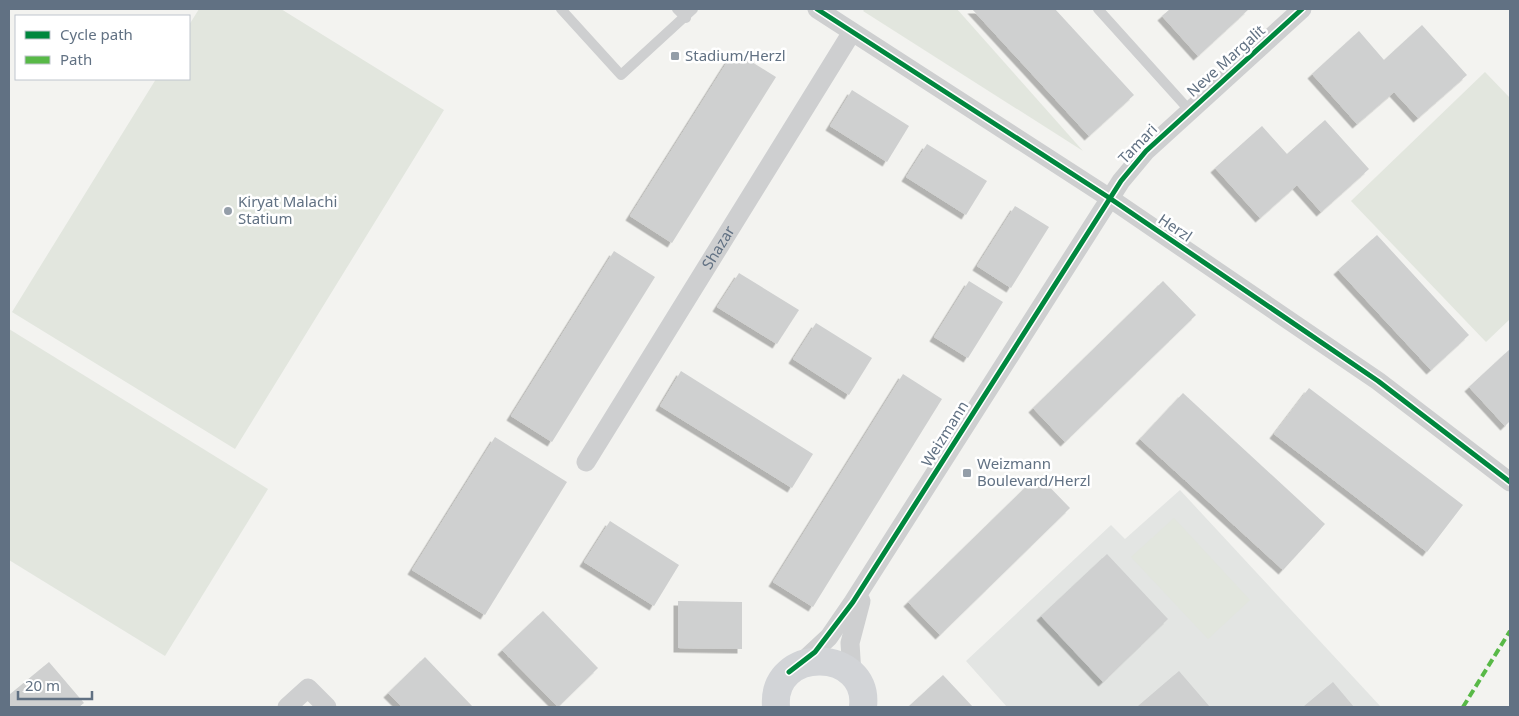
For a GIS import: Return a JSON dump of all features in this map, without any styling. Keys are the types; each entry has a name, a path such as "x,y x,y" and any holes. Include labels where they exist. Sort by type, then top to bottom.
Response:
{"street":[{"name":"Herzl","path":"817,9 1108,197 1378,381 1510,482"},
{"name":"Neve Margalit","path":"1190,111 1302,9"},
{"name":"Shazar","path":"586,462 852,32"},
{"name":"Tamari","path":"1108,197 1146,151 1190,111"},
{"name":"Weizmann","path":"765,707 829,636 868,581 1108,197"},
{"name":"Weizmann","path":"852,674 850,643 868,581"},
{"path":"782,688 809,661 824,660 839,665 852,674 861,689 864,706"},
{"path":"287,707 308,688 327,707"}],"lane":[{"path":"561,9 621,75 686,18 693,9"},
{"path":"677,9 686,18"},
{"path":"1098,9 1190,111"}],"shaded area":[{"name":"Kiryat Malachi Statium","path":"199,9 281,9 444,110 235,449 12,312 155,80 190,80 190,23"},
{"path":"865,9 957,9 1083,151 863,11"},
{"path":"1485,72 1510,98 1510,319 1486,342 1351,201"},
{"path":"9,329 268,489 165,656 9,560"},
{"path":"1180,490 1381,707 1007,707 966,661 1111,525 1125,539"},
{"path":"1174,518 1250,600 1208,639 1131,557"}],"building":[{"path":"972,9 1055,9 1134,95 1089,136"},
{"path":"1170,9 1249,9 1198,56 1162,16"},
{"path":"1422,25 1467,75 1418,118 1394,92 1357,124 1312,74 1359,31 1384,60"},
{"path":"734,51 776,77 672,243 630,216"},
{"path":"852,90 909,126 887,162 830,126"},
{"path":"1325,120 1369,169 1321,212 1297,185 1260,218 1215,168 1262,126 1287,154"},
{"path":"927,144 987,181 966,215 906,177"},
{"path":"1015,206 1049,227 1011,288 977,266"},
{"path":"1377,235 1469,335 1431,370 1338,270"},
{"path":"614,251 655,277 552,442 511,416"},
{"path":"739,273 799,310 777,344 717,307"},
{"path":"969,281 1003,302 968,358 934,337"},
{"path":"1163,281 1196,315 1065,442 1033,408"},
{"path":"816,323 872,358 849,395 793,359"},
{"path":"1510,349 1510,421 1505,426 1469,387"},
{"path":"681,371 813,454 792,488 660,406"},
{"path":"903,374 942,399 813,607 773,582"},
{"path":"1309,388 1463,505 1427,552 1274,434"},
{"path":"1183,393 1325,524 1283,570 1140,439"},
{"path":"495,437 567,482 485,615 412,570"},
{"path":"1038,475 1070,508 940,635 908,602"},
{"path":"610,521 679,565 654,606 584,562"},
{"path":"1107,554 1168,619 1103,682 1041,616"},
{"path":"678,601 742,602 742,649 678,648"},
{"path":"543,611 598,668 558,707 502,650"},
{"path":"425,657 473,707 402,707 388,693"},
{"path":"49,662 84,703 79,707 9,707 9,695"},
{"path":"1179,671 1210,707 1137,707"},
{"path":"943,675 973,707 908,707"},
{"path":"1333,682 1354,707 1303,707"}],"marked path":[{"path":"1463,707 1510,631"}],"cycle path":[{"path":"817,9 1108,197 1378,381 1510,482"},
{"path":"789,672 815,652 853,602 1121,181 1146,151 1302,9"}],"place":[{"name":"Stadium/Herzl","path":"675,56"},
{"name":"Kiryat Malachi Statium","path":"228,211"},
{"name":"Weizmann Boulevard/Herzl","path":"967,473"}]}
